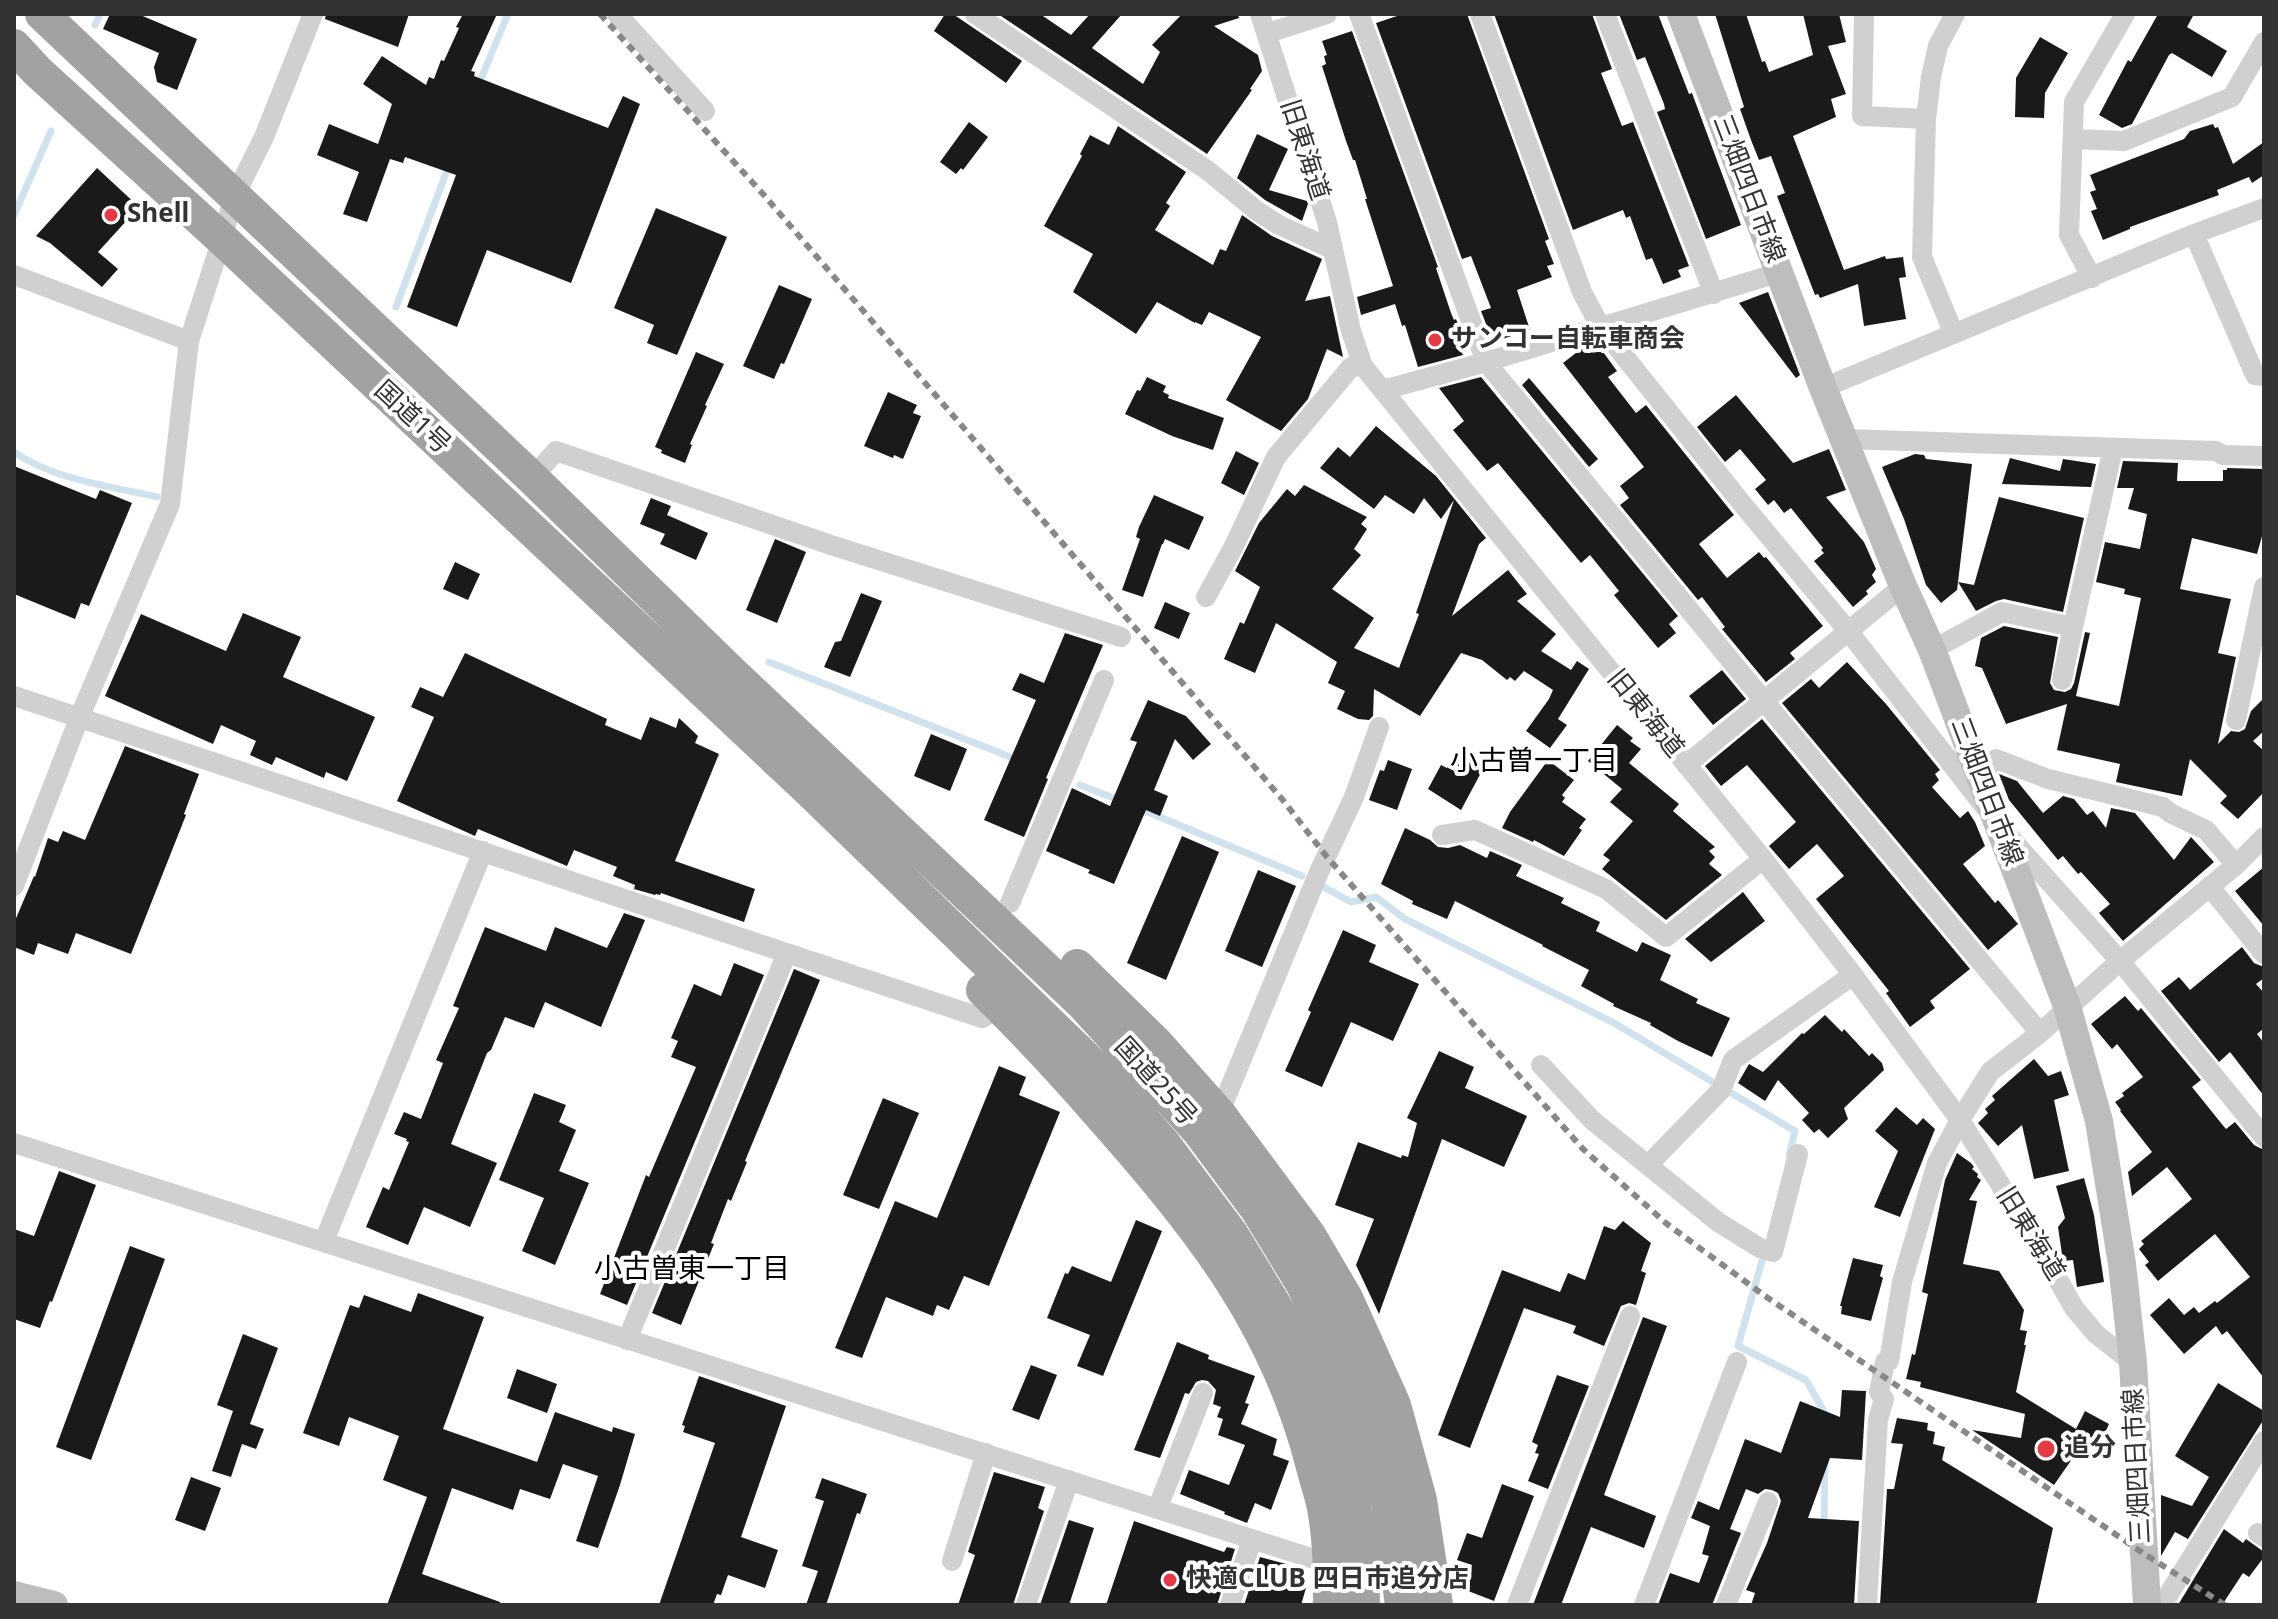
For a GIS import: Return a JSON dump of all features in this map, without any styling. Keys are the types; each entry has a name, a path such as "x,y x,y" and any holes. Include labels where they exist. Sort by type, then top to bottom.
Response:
{"highway":[{"name":"国道1号","path":"42,14 532,478 731,672"},
{"name":"国道1号","path":"14,46 37,71 222,239 809,790"},
{"path":"731,672 757,678 1010,903 1157,1044 1219,1114 1309,1235 1346,1298 1381,1372 1394,1405 1420,1500 1430,1601"},
{"name":"国道25号","path":"731,672 1083,1004 1199,1131 1257,1209 1302,1283 1340,1356 1363,1416 1388,1503 1430,1601"},
{"path":"809,790 813,816 1094,1107 1165,1188 1230,1277 1256,1319 1293,1399 1306,1439 1337,1566 1330,1605"},
{"name":"国道25号","path":"809,790 1104,1076 1163,1143 1232,1235 1297,1342 1347,1470 1362,1551 1363,1605"}],"main road":[{"name":"三畑四日市線","path":"1681,14 1823,388 1932,650 2067,1006 2099,1121 2122,1264 2133,1363 2147,1605"},
{"path":"14,1595 54,1605"}],"street":[{"path":"14,886 80,716 170,504 189,341 234,197 264,137 313,14"},
{"path":"617,14 705,111"},
{"path":"975,14 1207,170 1257,211 1279,225 1332,249"},
{"path":"1264,23 1327,14"},
{"path":"1359,14 1486,362 2040,1033"},
{"path":"1480,14 1582,292 1600,326 1849,632 1998,824 2120,961 2264,1137"},
{"path":"1605,14 1714,294"},
{"path":"1864,14 1862,116 1926,119"},
{"path":"1954,334 1922,257 1926,119 1931,77 1938,46 1955,14"},
{"path":"2092,278 2069,235 2074,102 2125,14"},
{"name":"旧東海道","path":"1264,23 1327,222 1351,331 1363,366 1763,859 1853,975 1960,1120 2074,1308 2096,1334 2133,1363"},
{"path":"2073,139 2124,141 2232,97 2264,42"},
{"path":"1823,388 2264,208"},
{"path":"2194,234 2255,375 2264,376"},
{"path":"1383,390 1486,362 1781,272"},
{"path":"14,275 189,341"},
{"path":"1206,597 1276,457 1351,367 1363,366"},
{"path":"1845,439 2216,451 2223,455 2264,456"},
{"path":"2062,680 2113,448"},
{"path":"532,478 556,451 831,545 1121,637"},
{"path":"1686,765 1903,586"},
{"path":"2236,720 2255,679 2264,587"},
{"path":"1932,650 2002,612 2073,627"},
{"path":"1010,903 1104,680"},
{"path":"14,696 982,1018 1001,1008"},
{"path":"1219,1114 1319,872 1354,797 1379,727"},
{"path":"1980,775 1996,759 2048,779 2163,807 2206,830 2236,865"},
{"path":"1442,835 1475,830 1606,889 1666,937 1763,859"},
{"path":"1867,1605 1878,1420 1884,1399 1879,1392 1885,1362 1889,1361 1902,1282 1937,1163 1990,1072 2262,844"},
{"path":"324,1241 483,851"},
{"path":"2210,887 2264,954"},
{"path":"627,1340 787,953"},
{"path":"1648,1165 1724,1085 1733,1060 1853,975"},
{"path":"1541,1065 1592,1120 1718,1222 1760,1248 1773,1252 1798,1154"},
{"path":"14,1143 1337,1566"},
{"path":"1517,1605 1630,1316"},
{"path":"1644,1605 1737,1362"},
{"path":"1158,1507 1203,1393"},
{"path":"2162,1605 2264,1441"},
{"path":"952,1561 986,1453"},
{"path":"1026,1605 1069,1480"},
{"path":"1726,1605 1768,1502"},
{"path":"1230,1605 1252,1539"}],"building":[{"path":"110,14 138,14 197,39 177,90 157,82 154,67 159,53 103,29"},
{"path":"326,14 409,14 398,47 325,19"},
{"path":"463,14 497,14 471,71 475,72 474,76 608,128 623,96 640,104 571,283 487,250 457,327 407,307 456,175 405,157 403,163 390,159 367,222 343,214 359,172 317,155 329,124 378,144 392,104 363,84 382,56 426,85 429,77 434,79 441,60 444,61"},
{"path":"945,14 953,14 1022,61 1006,83 934,31"},
{"path":"998,14 1040,14 1071,35 1090,14 1122,14 1092,48 1143,84 1160,52 1152,45 1182,14 1238,14 1239,18 1214,26 1258,55 1262,71 1207,154"},
{"path":"1403,14 1467,14 1549,239 1545,241 1554,264 1547,266 1552,277 1517,290 1530,330 1493,342 1481,311 1491,308 1471,256 1462,259 1376,23"},
{"path":"1494,14 1592,14 1612,69 1601,73 1622,126 1633,122 1689,266 1678,270 1681,277 1663,284 1652,258 1646,260 1630,216 1626,218 1623,210 1573,230"},
{"path":"1619,14 1658,14 1689,94 1692,93 1741,225 1706,239 1657,112 1665,109 1664,104 1645,57 1637,60"},
{"path":"1715,14 1746,14 1762,62 1765,61 1769,72 1813,55 1803,14 1839,14 1846,42 1828,46 1846,94 1831,99 1836,117 1793,136 1844,270 1885,256 1886,259 1903,257 1906,277 1899,278 1906,319 1864,326 1858,284 1820,298 1818,294 1815,295 1777,196 1785,193 1771,156 1759,160 1751,140"},
{"path":"2158,14 2194,14 2187,27 2227,51 2212,77 2172,53 2169,55 2132,124 2122,128 2099,115 2128,60 2131,62"},
{"path":"1352,31 1438,267 1451,313 1468,350 1463,355 1418,367 1395,304 1361,315 1357,297 1393,286 1355,160 1322,66 1326,64 1324,56 1327,55 1322,41"},
{"path":"2040,37 2068,53 2045,93 2044,118 2015,117 2016,78"},
{"path":"969,122 988,137 963,170 961,168 956,174 940,162"},
{"path":"2213,124 2215,128 2218,127 2233,164 2264,142 2264,175 2252,183 2249,177 2217,190 2219,195 2103,240 2091,211 2097,209 2090,192 2096,190 2090,175 2184,139 2190,131"},
{"path":"1118,126 1186,172 1166,203 1170,206 1155,230 1213,265 1220,249 1226,251 1242,215 1272,236 1322,259 1305,301 1330,296 1343,357 1327,349 1308,399 1281,431 1226,400 1261,337 1209,312 1202,325 1195,323 1157,302 1136,334 1073,292 1093,254 1044,226 1090,135 1109,145"},
{"path":"1257,134 1288,149 1269,190 1307,201 1302,221 1265,200 1237,178"},
{"path":"97,168 139,207 98,252 118,269 102,287 50,243 36,236"},
{"path":"656,208 727,237 677,355 647,343 654,325 614,308"},
{"path":"779,285 812,299 784,364 781,363 774,379 743,366"},
{"path":"1768,292 1800,375 1796,378 1739,303"},
{"path":"1598,345 1617,371 1608,377 1636,413 1646,405 1734,515 1699,544 1727,578 1759,552 1823,626 1790,653 1795,659 1766,682 1722,629 1725,627 1702,597 1698,600 1620,505 1629,498 1620,486 1644,467 1563,363 1581,349"},
{"path":"696,352 724,364 705,405 685,463 661,453 662,450 655,447"},
{"path":"1147,377 1166,386 1163,392 1169,395 1168,398 1224,418 1213,450 1172,436 1125,414"},
{"path":"1481,377 1678,616 1669,624 1676,633 1658,648 1614,595 1619,591 1590,555 1581,563 1498,463 1487,471 1453,430 1464,421 1439,388"},
{"path":"1529,378 1598,459 1589,467 1522,385"},
{"path":"888,392 917,405 913,413 921,416 903,459 864,446"},
{"path":"1736,395 1793,463 1829,449 1846,490 1826,497 1864,542 1876,569 1872,575 1876,582 1853,607 1814,561 1824,553 1823,548 1791,508 1784,513 1774,500 1768,505 1755,489 1766,480 1740,449 1725,462 1697,427"},
{"path":"1376,426 1436,476 1486,538 1479,544 1452,616 1508,570 1527,594 1517,601 1556,634 1541,651 1571,670 1577,661 1589,669 1558,719 1567,725 1550,748 1526,731 1553,690 1524,671 1515,681 1510,677 1507,680 1482,660 1461,653 1420,716 1374,689 1373,716 1369,720 1358,719 1337,709 1345,691 1328,683 1337,662 1276,623 1255,673 1224,659 1260,587 1235,571 1259,523 1287,489 1295,496 1304,485 1367,517 1361,524 1367,529 1354,549 1361,555 1332,589 1374,618 1354,648 1399,668 1454,500 1441,519 1424,498 1414,514 1385,495 1374,509 1320,468 1338,447 1350,457"},
{"path":"1236,451 1259,463 1244,495 1221,483"},
{"path":"1915,454 1924,455 1926,459 1972,464 1957,590 1941,603 1926,585 1904,519 1882,467"},
{"path":"2010,458 2060,471 2063,459 2096,464 2091,487 2002,484"},
{"path":"2123,461 2178,463 2177,481 2223,481 2223,470 2227,468 2264,469 2264,529 2257,554 2192,538 2180,589 2231,599 2218,653 2236,657 2218,744 2231,731 2245,729 2251,711 2264,698 2264,731 2253,741 2264,751 2264,792 2238,819 2220,803 2227,796 2190,759 2182,796 2116,782 2120,764 2057,750 2067,704 2006,724 1982,668 1975,666 1981,638 2004,626 2058,637 2050,683 2054,690 2065,692 2074,683 2085,632 2090,633 2076,696 2119,706 2141,598 2124,594 2125,589 2096,582 2105,542 2140,549 2147,514 2128,509 2134,488 2117,488"},
{"path":"14,466 96,499 100,490 132,503 89,606 81,603 75,619 14,594"},
{"path":"1154,495 1204,517 1189,550 1165,539 1143,597 1122,590 1140,539 1136,537 1139,527"},
{"path":"1999,497 2084,518 2063,612 2004,599 1976,611 1958,582 1974,585"},
{"path":"651,498 671,506 667,515 708,533 696,560 660,544 665,534 640,524"},
{"path":"775,539 806,552 777,623 746,610"},
{"path":"455,562 480,574 468,600 443,589"},
{"path":"861,593 882,601 850,677 824,667 835,642 841,641"},
{"path":"1165,602 1190,613 1179,639 1154,628"},
{"path":"243,613 301,637 283,677 375,717 347,781 326,772 324,778 276,757 272,765 250,755 256,741 221,725 213,744 105,696 141,614 226,651"},
{"path":"1065,633 1103,645 1024,837 984,820 1036,700 1012,690 1020,673 1044,683"},
{"path":"465,653 607,719 605,725 641,740 650,717 676,728 679,718 698,736 695,743 719,754 675,861 755,889 744,922 661,893 655,895 634,889 635,885 613,876 617,867 574,850 567,866 478,829 475,836 397,801 434,717 411,707 420,687 443,697"},
{"path":"1847,662 1940,770 1935,774 1939,780 1932,787 1960,818 1968,811 1975,822 1985,846 1963,864 1995,903 1998,900 2018,924 1988,950 1782,703 1811,679 1819,688"},
{"path":"1722,670 1746,699 1713,725 1689,696"},
{"path":"1148,700 1186,716 1211,744 1193,760 1175,739 1154,790 1168,796 1160,816 1146,810 1114,884 1046,851 1072,788 1110,806 1137,742 1130,740"},
{"path":"1762,719 1970,969 1930,1001 1935,1008 1910,1027 1886,993 1889,991 1816,899 1844,876 1817,844 1789,869 1769,846 1796,822 1747,765 1721,786 1705,766"},
{"path":"1617,725 1641,749 1629,763 1679,804 1673,811 1715,847 1709,851 1715,857 1709,864 1722,875 1666,920 1602,869 1610,860 1603,855 1633,821 1610,802 1622,789 1588,761"},
{"path":"931,734 967,749 950,791 914,776"},
{"path":"125,746 199,774 131,954 76,933 68,954 38,943 34,955 14,947 14,923 35,877 48,838 58,842 63,831 85,840"},
{"path":"1455,754 1483,769 1461,810 1428,789 1441,765 1447,768"},
{"path":"1388,760 1412,769 1397,810 1369,800 1380,770 1384,771"},
{"path":"1548,760 1574,780 1562,795 1565,798 1562,802 1586,819 1564,856 1502,828"},
{"path":"1999,774 2017,781 2043,813 2063,796 2074,799 2087,815 2093,811 2106,828 2111,808 2135,813 2174,860 2191,837 2214,862 2123,941 2099,913 2110,904 2063,856 2058,860 2009,800"},
{"path":"1405,828 1438,847 1460,845 1487,858 1490,851 1522,865 1516,876 1564,898 1561,903 1600,922 1596,931 1637,952 1642,942 1671,955 1660,980 1698,999 1696,1003 1730,1018 1712,1057 1581,986 1589,970 1543,945 1455,901 1447,919 1412,904 1413,901 1381,884"},
{"path":"1182,836 1219,852 1166,980 1127,963"},
{"path":"2264,867 2264,926 2235,891"},
{"path":"1258,870 1296,886 1262,967 1225,951"},
{"path":"1743,892 1765,921 1711,962 1685,939"},
{"path":"624,913 645,920 601,1027 545,1002 534,1028 505,1017 487,1053 451,1144 497,1163 470,1227 424,1207 408,1245 366,1227 383,1187 389,1190 409,1142 394,1134 404,1112 421,1119 443,1063 436,1060 459,1008 453,1006 485,927 546,951 555,927 607,948"},
{"path":"1343,930 1376,945 1369,962 1419,984 1393,1041 1351,1022 1322,1087 1285,1071"},
{"path":"2242,947 2254,963 2264,967 2264,978 2256,984 2264,993 2264,1028 2257,1034 2264,1043 2264,1096 2230,1052 2219,1062 2161,991 2179,977 2190,990"},
{"path":"734,963 764,975 627,1305 600,1294 646,1175 649,1177 696,1067 671,1057 678,1041 671,1038 694,984 721,996"},
{"path":"794,969 820,980 731,1201 728,1199 711,1243 714,1244 681,1325 652,1313"},
{"path":"2125,996 2138,1011 2141,1008 2201,1080 2192,1087 2226,1129 2235,1122 2254,1145 2264,1150 2264,1378 2227,1331 2222,1335 2216,1326 2184,1354 2150,1315 2169,1298 2184,1315 2194,1307 2199,1313 2250,1277 2215,1234 2158,1281 2145,1265 2149,1262 2139,1249 2144,1244 2141,1241 2192,1199 2167,1167 2132,1196 2128,1172 2152,1152 2115,1102 2143,1077 2117,1044 2112,1049 2091,1024"},
{"path":"1825,1015 1842,1032 1844,1029 1869,1056 1872,1053 1882,1063 1884,1070 1844,1108 1848,1119 1828,1138 1819,1129 1814,1133 1802,1120 1809,1113 1778,1080 1765,1101 1738,1083 1749,1064 1763,1072"},
{"path":"1439,1051 1474,1067 1465,1088 1527,1116 1504,1167 1442,1139 1379,1314 1356,1265 1374,1219 1335,1205 1358,1142 1401,1158 1402,1155 1408,1157 1417,1123 1407,1118"},
{"path":"2034,1059 2048,1076 2061,1071 2069,1095 2054,1100 2069,1171 2034,1179 2022,1125 1998,1146 1978,1123 1988,1113 1985,1109 1995,1100 1992,1096"},
{"path":"999,1066 1026,1077 1019,1095 1060,1112 989,1286 964,1276 949,1310 937,1305 933,1316 886,1297 862,1358 835,1348 895,1201 937,1218"},
{"path":"534,1093 566,1105 559,1122 576,1130 559,1171 589,1183 555,1265 522,1251 544,1198 499,1180"},
{"path":"883,1098 919,1113 879,1209 843,1195"},
{"path":"1896,1107 1917,1125 1923,1118 1935,1129 1900,1217 1874,1207 1898,1151 1875,1131"},
{"path":"1957,1153 1971,1163 1981,1180 1969,1200 1977,1201 1963,1264 1999,1271 2024,1310 2020,1330 2027,1331 2026,1345 2016,1392 2076,1429 2085,1411 2109,1424 2101,1442 2086,1435 2054,1485 1972,1430 2021,1438 2025,1414 1920,1387 1921,1382 1906,1379 1912,1354 1915,1355 1928,1294 1922,1292 1945,1180"},
{"path":"59,1171 96,1185 40,1328 14,1319 14,1229 34,1236"},
{"path":"2084,1178 2094,1215 2104,1282 2077,1287 2073,1260 2063,1261 2058,1227 2065,1218 2056,1186"},
{"path":"1136,1220 1162,1231 1103,1376 1077,1366 1090,1335 1047,1318 1065,1273 1068,1274 1072,1266 1111,1282"},
{"path":"1623,1221 1651,1243 1641,1271 1646,1273 1636,1305 1629,1303 1621,1306 1604,1346 1573,1333 1576,1326 1524,1308 1470,1448 1438,1435 1502,1270 1560,1292 1568,1273 1585,1280 1604,1226 1615,1230"},
{"path":"130,1246 165,1259 91,1460 56,1447"},
{"path":"1853,1258 1883,1265 1880,1276 1883,1278 1871,1321 1841,1314 1840,1306"},
{"path":"418,1293 484,1317 443,1429 537,1462 555,1412 612,1432 613,1427 635,1434 598,1548 576,1541 598,1476 563,1464 550,1499 520,1489 513,1510 452,1488 422,1574 500,1602 500,1605 387,1605 427,1497 383,1480 399,1436 349,1417 339,1446 303,1433 350,1305 359,1308 364,1295 411,1312"},
{"path":"1643,1317 1667,1326 1604,1495 1656,1516 1644,1548 1591,1527 1561,1605 1533,1605"},
{"path":"243,1334 278,1348 250,1424 264,1429 256,1449 242,1444 231,1477 212,1471 233,1411 217,1405"},
{"path":"1177,1342 1209,1355 1208,1359 1255,1376 1241,1424 1277,1439 1273,1455 1289,1461 1271,1510 1255,1503 1247,1523 1180,1494 1189,1470 1229,1485 1245,1445 1218,1435 1223,1419 1217,1417 1221,1407 1213,1404 1216,1390 1208,1381 1196,1382 1189,1394 1185,1393 1160,1458 1134,1450"},
{"path":"1031,1365 1057,1375 1039,1420 1012,1410"},
{"path":"517,1369 557,1384 547,1413 507,1398"},
{"path":"1557,1375 1589,1386 1548,1489 1528,1481 1539,1454 1535,1453 1538,1445 1532,1442"},
{"path":"699,1376 786,1406 741,1537 778,1550 765,1588 728,1575 721,1595 717,1594 713,1605 659,1605 715,1443 683,1432 685,1426 682,1425"},
{"path":"2218,1383 2264,1411 2264,1419 2188,1539 2175,1532 2161,1556 2161,1495 2192,1506 2209,1477 2175,1456"},
{"path":"1842,1390 1866,1391 1862,1460 1830,1458 1808,1518 1859,1521 1854,1605 1751,1605 1755,1593 1746,1590 1781,1501 1778,1493 1772,1490 1765,1489 1758,1494 1746,1489 1730,1529 1741,1533 1712,1605 1658,1605 1670,1573 1699,1583 1709,1556 1702,1554 1710,1526 1691,1518 1698,1501 1719,1510 1745,1439 1781,1453 1800,1401 1840,1417"},
{"path":"1897,1418 1928,1423 1927,1430 1935,1432 1933,1444 1945,1447 1942,1460 2053,1528 2036,1605 1880,1605 1887,1489 1894,1489 1903,1444 1891,1443"},
{"path":"994,1472 1045,1487 1038,1508 1044,1511 1013,1605 958,1605 975,1555 968,1552"},
{"path":"191,1477 221,1488 205,1531 175,1520"},
{"path":"822,1478 867,1494 860,1514 857,1513 826,1605 806,1605 818,1571 802,1566 824,1501 815,1498"},
{"path":"1502,1484 1534,1496 1494,1601 1463,1589 1472,1565 1457,1560 1467,1533 1482,1538"},
{"path":"1069,1520 1094,1528 1069,1605 1040,1605"},
{"name":"快適CLUB 四日市追分店","path":"1134,1521 1224,1552 1227,1547 1235,1549 1217,1605 1106,1605"},
{"path":"2224,1529 2243,1543 2246,1539 2264,1552 2264,1557 2249,1577 2243,1573 2222,1605 2178,1605"},
{"path":"1260,1557 1301,1568 1299,1574 1307,1577 1301,1605 1244,1605"}],"waterway":[{"path":"95,25 100,14"},
{"path":"478,86 508,14"},
{"path":"14,215 51,131"},
{"path":"396,307 449,165"},
{"path":"14,452 64,476 157,497"},
{"path":"769,662 1018,760"},
{"path":"1080,785 1119,800"},
{"path":"1138,808 1302,876"},
{"path":"1322,886 1351,902 1376,897 1405,919 1614,1023 1795,1131 1789,1155"},
{"path":"1762,1261 1738,1346 1806,1380 1826,1419"},
{"path":"1824,1527 1825,1464"}],"railway":[{"path":"600,14 763,194 1282,799 1327,857 1583,1149 1667,1224 1765,1296 2143,1553 2225,1605"}],"place":[{"name":"Shell","path":"111,215"},
{"name":"サンコー自転車商会","path":"1435,340"},
{"name":"追分","path":"2046,1449"},
{"name":"快適CLUB 四日市追分店","path":"1170,1580"}],"district":[{"name":"小古曽一丁目","path":"1534,762"},
{"name":"小古曽東一丁目","path":"692,1270"}]}
